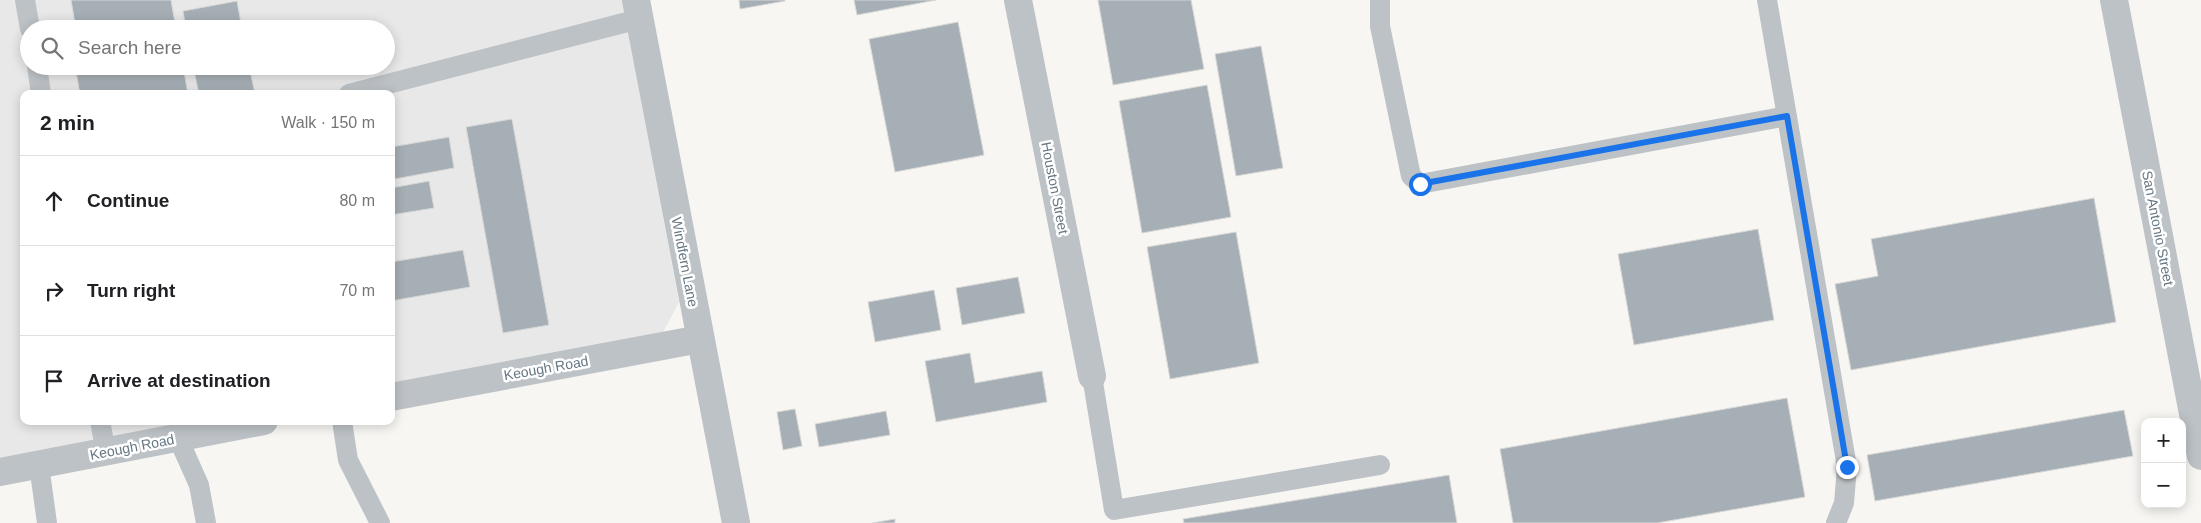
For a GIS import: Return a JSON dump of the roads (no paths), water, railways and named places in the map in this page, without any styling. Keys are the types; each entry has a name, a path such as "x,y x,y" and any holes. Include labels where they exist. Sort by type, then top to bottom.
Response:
{"street":[{"name":"Houston Street","path":"1018,0 1092,376"},
{"name":"San Antonio Street","path":"2114,0 2201,456"},
{"name":"Windfern Lane","path":"637,10 736,523"},
{"name":"Keough Road","path":"395,396 700,339"},
{"name":"Keough Road","path":"0,472 244,425"}],"lane":[{"path":"25,0 28,20"},
{"path":"1380,0 1380,26 1411,176 1420,184 1787,116"},
{"path":"1767,0 1847,467 1844,503 1836,523"},
{"path":"363,90 637,10"},
{"path":"38,75 41,90"},
{"path":"1092,376 1114,510 1380,465"},
{"path":"101,425 106,452"},
{"path":"343,425 348,460 380,523"},
{"path":"178,438 199,485 206,523"},
{"path":"39,465 47,523"}]}
